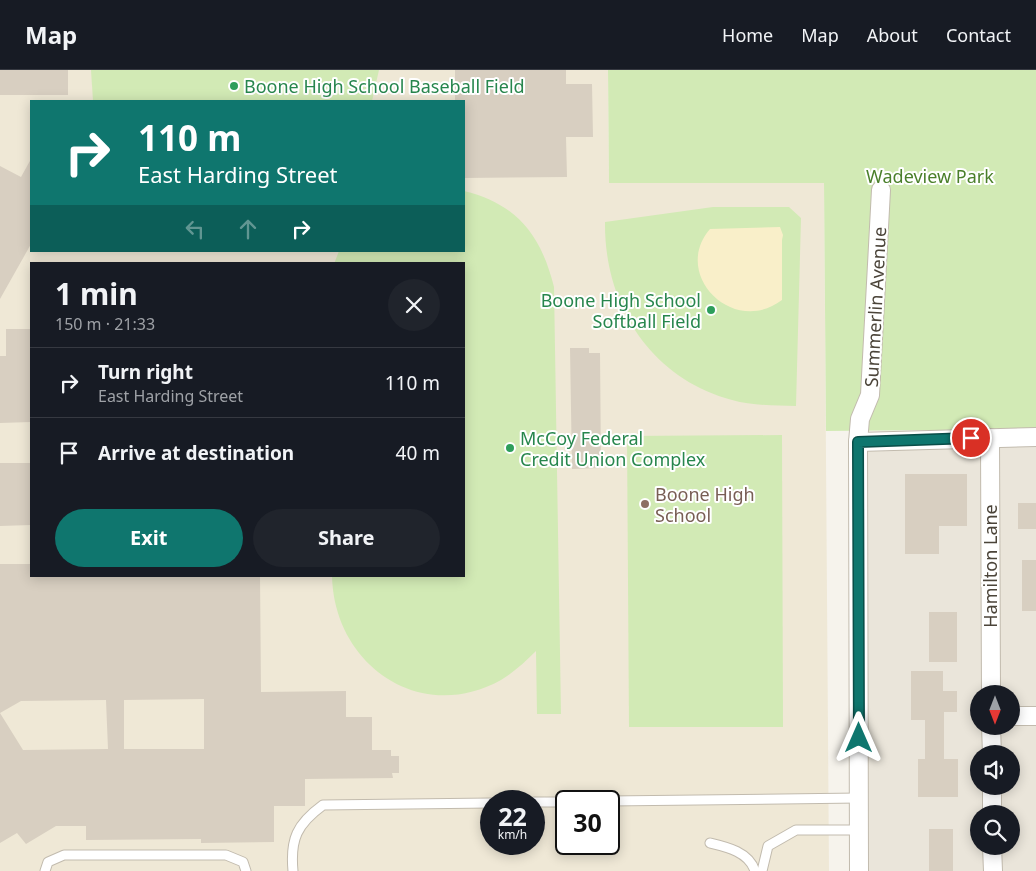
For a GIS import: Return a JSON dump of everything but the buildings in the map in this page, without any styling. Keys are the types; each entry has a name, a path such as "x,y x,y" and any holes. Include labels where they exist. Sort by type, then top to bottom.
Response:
{"street":[{"name":"Summerlin Avenue","path":"859,871 858,442 860,419 870,396 881,190"},
{"path":"858,442 1036,437"},
{"name":"Hamilton Lane","path":"990,438 991,685"},
{"path":"1020,716 1036,716"},
{"path":"992,855 993,871"}],"lane":[{"path":"620,802 859,798"},
{"path":"293,871 291,850 304,819 323,805 480,803"},
{"path":"762,871 768,846 796,830 859,830"},
{"path":"710,843 743,855 753,865 754,871"},
{"path":"45,871 48,862 64,855 226,855 243,862 246,871"}],"shaded area":[{"name":"Boone High School","path":"0,70 608,70 609,183 824,183 829,871 0,871"},
{"path":"1036,437 1036,871 859,871 858,442"}],"green space":[{"name":"Boone High School Baseball Field","path":"91,70 379,70 372,100 93,100"},
{"name":"Wadeview Park","path":"608,70 1036,70 1036,429 826,431 824,183 609,183"},
{"name":"McCoy Federal Credit Union Complex","path":"465,191 499,204 512,213 534,237 542,252 554,287 561,714 537,714 536,651 501,680 471,692 441,695 412,690 387,678 365,660 348,636 337,608 332,577 465,577 465,262 335,262 339,252 465,252"},
{"name":"Boone High School Softball Field","path":"713,207 789,207 801,218 796,406 740,402 703,389 677,374 656,356 637,334 623,309 613,281 607,252 605,222"},
{"path":"782,435 783,727 629,727 627,436"}],"sand":[{"path":"780,227 783,235 782,300 763,309 745,311 727,306 713,295 703,281 698,264 700,246 710,229"}],"place":[{"name":"Boone High School Baseball Field","path":"234,86"},
{"name":"Boone High School Softball Field","path":"711,310"},
{"name":"McCoy Federal Credit Union Complex","path":"510,448"},
{"name":"Boone High School","path":"645,504"}],"route":[{"path":"859,738 858,442 971,438"}]}
